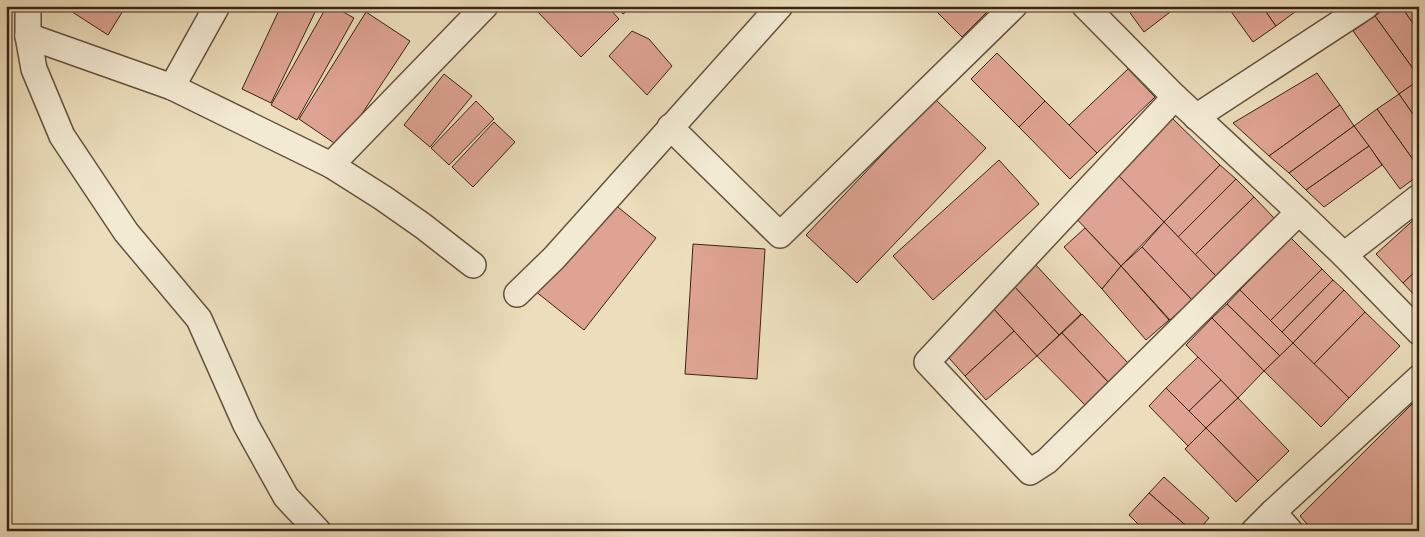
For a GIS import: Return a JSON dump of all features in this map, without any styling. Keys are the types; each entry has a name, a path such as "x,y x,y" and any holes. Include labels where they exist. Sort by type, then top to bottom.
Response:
{"street":[{"path":"28,6 28,36 34,69 62,136 126,232 199,319 246,425 286,497 318,531"},
{"path":"172,87 217,6"},
{"path":"331,166 485,6"},
{"path":"517,294 554,258 780,6"},
{"path":"670,127 780,235 1014,6"},
{"path":"1085,6 1175,97 1299,212 1419,332"},
{"path":"1196,117 1366,6"},
{"path":"28,36 172,87 331,166 383,198 473,265"},
{"path":"1175,97 927,362 1030,472 1047,461 1299,212"},
{"path":"1344,256 1419,197"},
{"path":"1254,531 1419,378"},
{"path":"1273,512 1290,531"}],"building":[{"path":"63,6 126,6 108,35"},
{"path":"281,6 313,6 317,8 271,103 242,89"},
{"path":"327,6 333,6 354,18 297,120 271,105"},
{"path":"540,6 607,6 619,19 581,57 536,10"},
{"path":"615,6 634,6 623,14"},
{"path":"931,6 993,6 962,37"},
{"path":"1125,6 1178,6 1144,32"},
{"path":"1227,6 1262,6 1276,26 1253,42"},
{"path":"1262,6 1297,6 1299,9 1276,26"},
{"path":"1388,6 1401,6 1419,32 1419,77 1375,16"},
{"path":"1401,6 1419,6 1419,32"},
{"path":"366,12 410,41 340,147 299,119"},
{"path":"1375,16 1419,77 1419,80 1399,94 1353,31"},
{"path":"632,31 649,39 672,66 647,95 609,56"},
{"path":"997,53 1045,101 1019,127 971,79"},
{"path":"1128,69 1155,97 1097,153 1069,125"},
{"path":"1317,73 1340,105 1269,156 1233,123"},
{"path":"444,74 472,96 430,147 404,125"},
{"path":"1419,80 1419,123 1399,94"},
{"path":"1399,94 1419,123 1419,168 1377,109"},
{"path":"935,99 986,148 857,283 806,235"},
{"path":"476,101 494,119 449,165 431,148"},
{"path":"1045,101 1097,153 1070,179 1019,127"},
{"path":"1340,105 1354,126 1289,173 1269,156"},
{"path":"1377,109 1419,168 1419,175 1400,189 1354,126"},
{"path":"1170,116 1220,165 1164,222 1115,172"},
{"path":"494,122 515,142 473,187 452,167"},
{"path":"1354,126 1369,146 1306,190 1289,173"},
{"path":"1369,146 1382,165 1324,207 1306,190"},
{"path":"999,160 1039,204 933,300 893,256"},
{"path":"1220,165 1236,179 1178,237 1164,222"},
{"path":"1115,172 1164,222 1121,266 1072,214"},
{"path":"1236,179 1254,197 1195,255 1178,237"},
{"path":"1254,197 1274,218 1216,276 1195,255"},
{"path":"608,199 656,238 584,330 535,291"},
{"path":"1419,215 1419,268 1403,283 1376,254"},
{"path":"1164,222 1216,276 1192,300 1142,247"},
{"path":"1085,228 1121,266 1102,289 1064,247"},
{"path":"1291,238 1322,269 1270,321 1240,290"},
{"path":"693,244 765,249 757,379 685,374"},
{"path":"1142,247 1192,300 1170,320 1121,266"},
{"path":"1035,264 1081,314 1059,335 1013,285"},
{"path":"1121,266 1169,320 1146,340 1102,289"},
{"path":"1419,268 1419,300 1403,283"},
{"path":"1322,269 1333,280 1282,332 1270,321"},
{"path":"1333,280 1344,290 1293,343 1282,332"},
{"path":"1013,285 1059,335 1037,356 991,306"},
{"path":"1240,290 1293,343 1280,356 1227,304"},
{"path":"1344,290 1365,312 1314,364 1293,343"},
{"path":"1227,304 1280,356 1264,371 1212,318"},
{"path":"991,306 1014,331 965,376 942,350"},
{"path":"1365,312 1400,346 1349,398 1314,364"},
{"path":"1082,314 1129,364 1109,383 1062,333"},
{"path":"1212,318 1264,371 1238,398 1186,345"},
{"path":"1014,331 1037,356 986,400 965,376"},
{"path":"1062,333 1109,383 1085,405 1037,356"},
{"path":"1293,343 1349,398 1321,427 1264,371"},
{"path":"1198,357 1221,380 1189,411 1166,388"},
{"path":"1221,380 1238,398 1206,428 1189,411"},
{"path":"1166,388 1206,428 1188,446 1149,406"},
{"path":"1419,397 1419,531 1313,531 1300,516"},
{"path":"1238,398 1289,451 1258,481 1206,428"},
{"path":"1206,428 1258,481 1236,502 1185,449"},
{"path":"1164,477 1209,518 1198,531 1192,531 1149,493"},
{"path":"1149,493 1192,531 1145,531 1129,515"}]}
